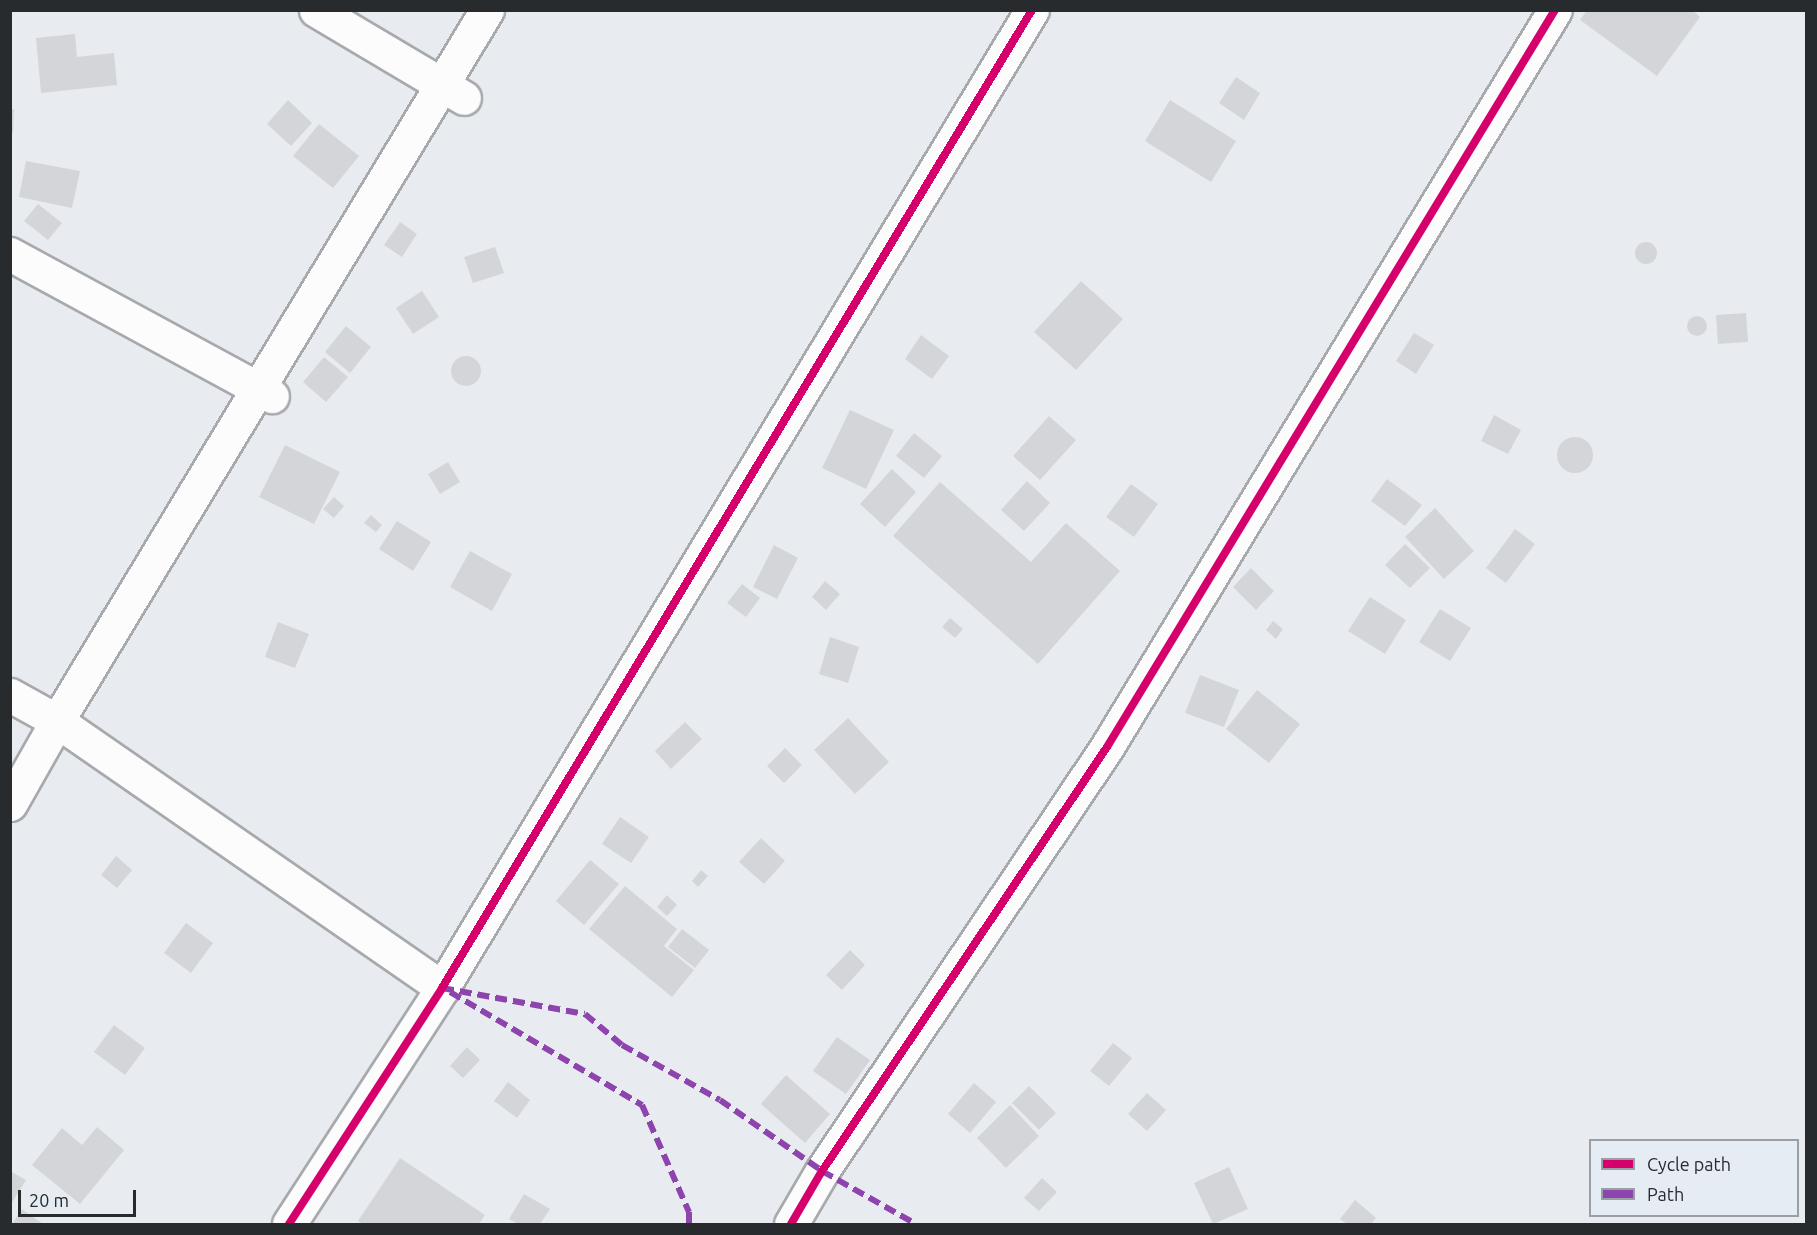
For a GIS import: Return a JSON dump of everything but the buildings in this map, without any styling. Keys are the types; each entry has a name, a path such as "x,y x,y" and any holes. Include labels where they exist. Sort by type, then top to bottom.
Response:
{"street":[{"path":"316,10 464,98"},
{"path":"10,804 57,721 487,10"},
{"path":"289,1224 442,988 1032,10"},
{"path":"791,1224 822,1171 1107,747 1555,10"},
{"path":"10,254 272,396"},
{"path":"10,695 57,721 442,988"}],"marked path":[{"path":"442,988 585,1014 622,1045 720,1100 822,1171 916,1224"},
{"path":"450,992 642,1105 689,1212 689,1224"}],"cycle path":[{"path":"289,1224 442,988 1032,10"},
{"path":"791,1224 822,1171 1107,747 1555,10"}]}
